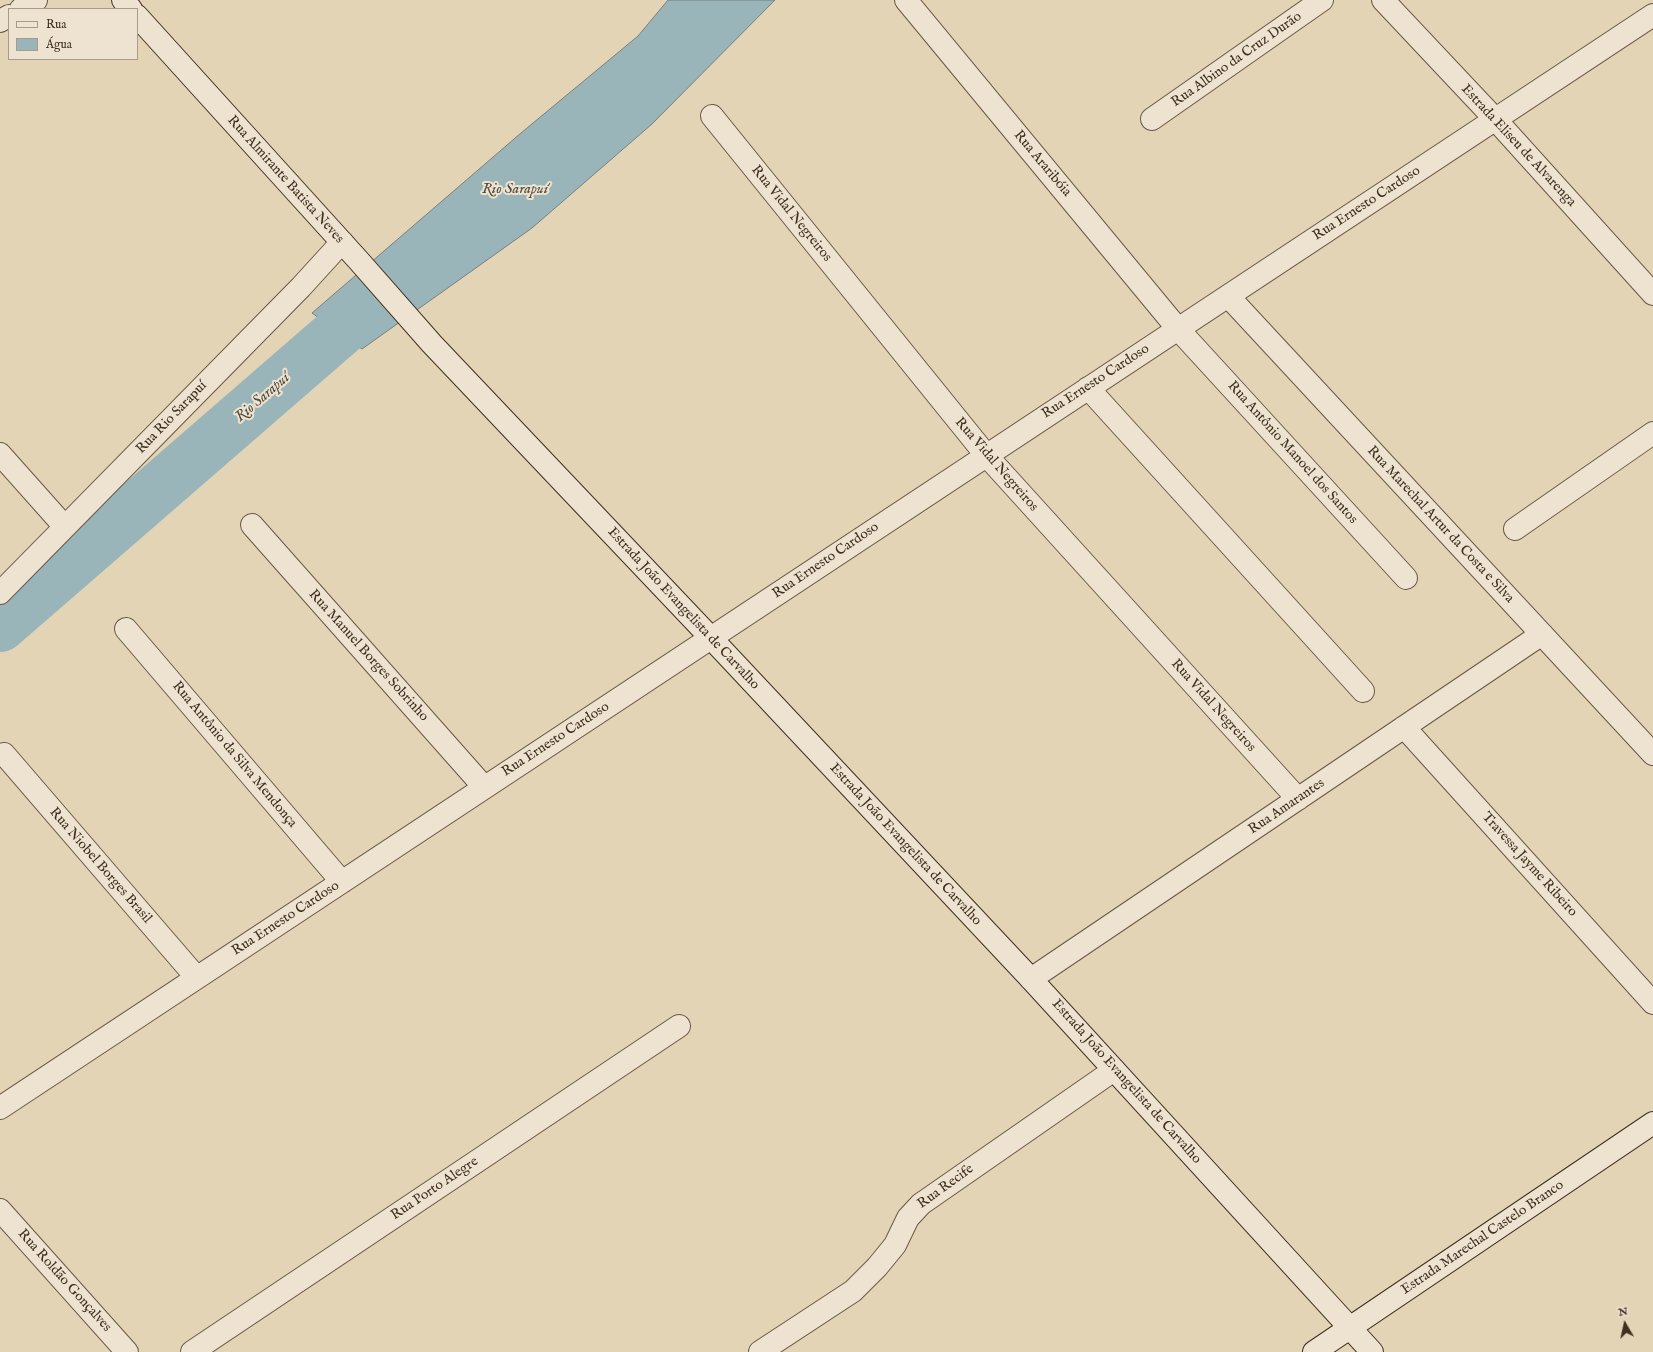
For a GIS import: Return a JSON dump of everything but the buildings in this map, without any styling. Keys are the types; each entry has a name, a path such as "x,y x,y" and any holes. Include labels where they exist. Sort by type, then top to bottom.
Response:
{"street":[{"path":"23,8 36,0"},
{"path":"123,0 130,8"},
{"name":"Rua Araribóia","path":"906,0 1178,329"},
{"name":"Rua Albino da Cruz Durão","path":"1152,119 1322,0"},
{"name":"Estrada Eliseu de Alvarenga","path":"1382,0 1494,119 1653,294"},
{"name":"Rua Ernesto Cardoso","path":"0,1108 1653,15"},
{"name":"Rua Almirante Batista Neves","path":"138,17 342,242 432,344"},
{"name":"Rua Vidal Negreiros","path":"712,116 986,455 1298,799"},
{"name":"Rua Rio Sarapuí","path":"0,593 301,287 342,242"},
{"name":"Rua Marechal Artur da Costa e Silva","path":"1228,296 1653,754"},
{"name":"Rua Antônio Manoel dos Santos","path":"1178,329 1406,578"},
{"name":"Estrada João Evangelista de Carvalho","path":"432,344 712,638 1031,979 1372,1352"},
{"path":"1088,388 1363,691"},
{"path":"1514,529 1653,433"},
{"path":"0,454 65,527"},
{"name":"Rua Manuel Borges Sobrinho","path":"252,525 484,787"},
{"name":"Rua Antônio da Silva Mendonça","path":"126,629 342,882"},
{"name":"Rua Amarantes","path":"1031,979 1542,634"},
{"name":"Travessa Jayme Ribeiro","path":"1404,727 1653,1003"},
{"name":"Rua Niobel Borges Brasil","path":"4,754 197,978"},
{"name":"Rua Porto Alegre","path":"192,1352 679,1026"},
{"name":"Rua Recife","path":"760,1352 853,1291 877,1267 895,1245 908,1218 920,1204 1114,1070"},
{"name":"Estrada Marechal Castelo Branco","path":"1314,1352 1652,1125"},
{"name":"Rua Roldão Gonçalves","path":"0,1210 128,1352"}],"water":[{"name":"Rio Sarapuí","path":"668,0 775,0 652,124 532,228 362,349 312,313 521,133 638,36"}],"waterway":[{"name":"Rio Sarapuí","path":"0,626 393,285"}]}
